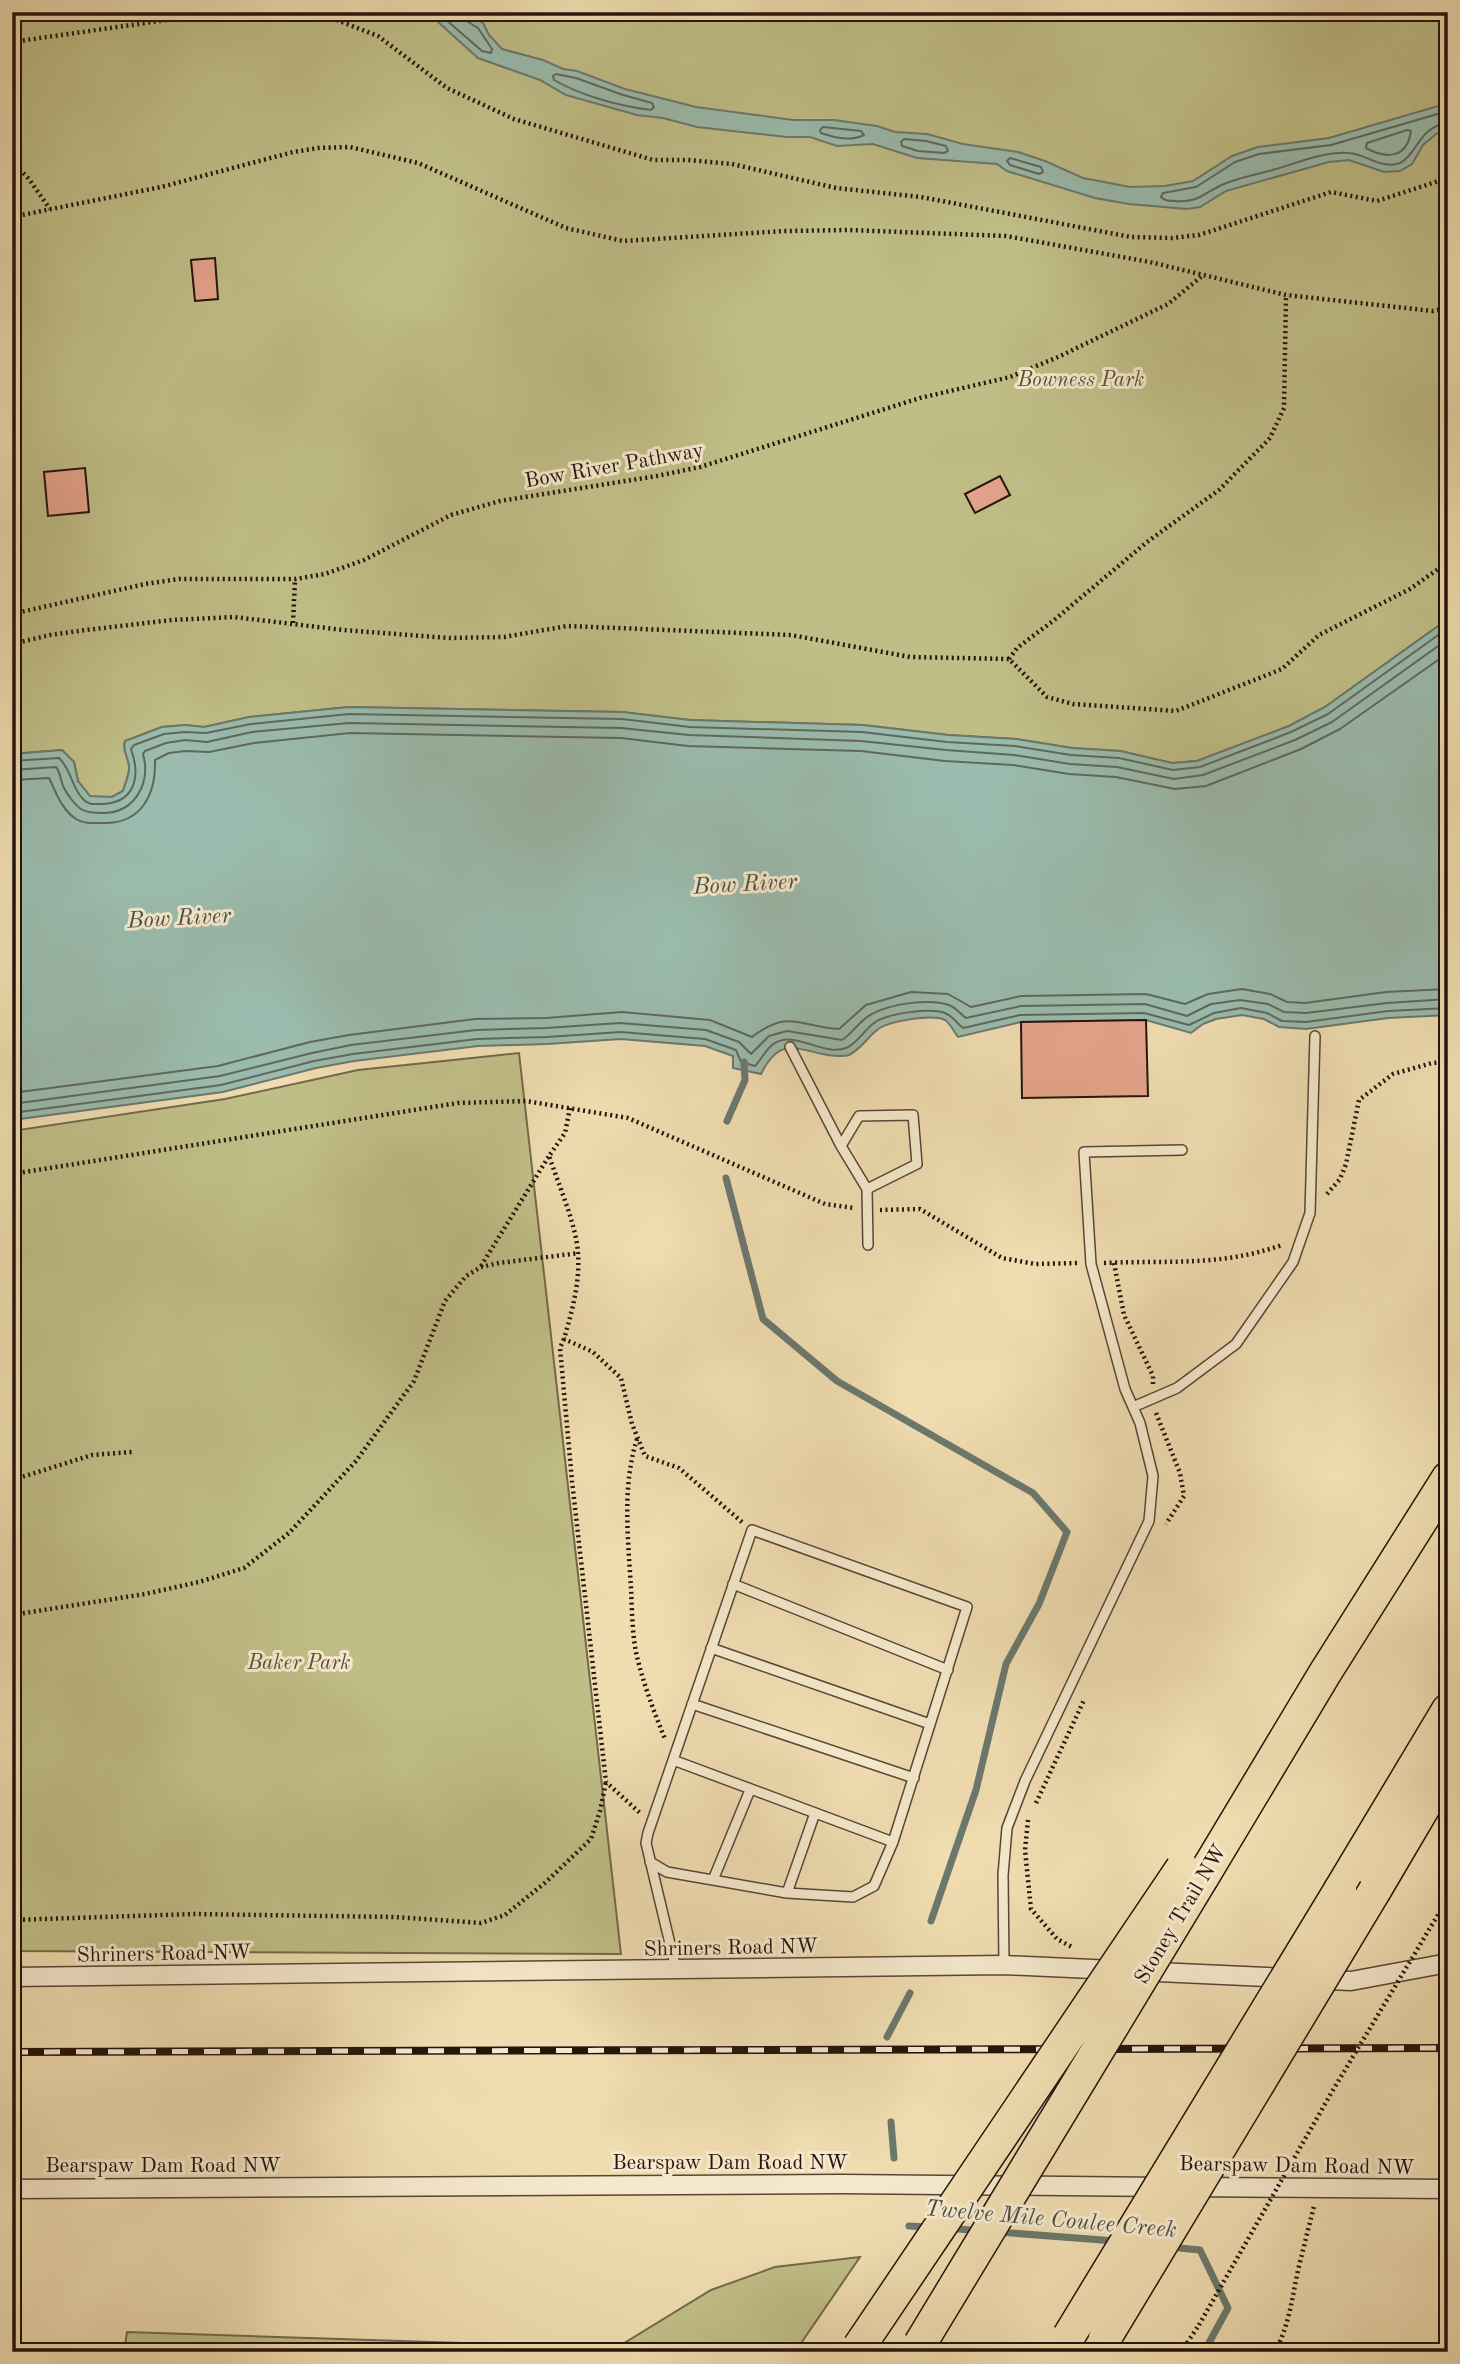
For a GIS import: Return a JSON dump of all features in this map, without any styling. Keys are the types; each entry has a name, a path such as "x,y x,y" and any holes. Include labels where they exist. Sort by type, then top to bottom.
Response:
{"highway":[{"name":"Stoney Trail NW","path":"918,2348 1192,1873 1325,1673 1448,1478"},
{"path":"1065,2344 1448,1710"},
{"path":"1102,2345 1448,1766"},
{"path":"857,2350 1192,1873"}],"street":[{"name":"Shriners Road NW","path":"12,1977 1004,1965 1351,1982 1448,1963"},
{"name":"Bearspaw Dam Road NW","path":"12,2189 842,2184 1448,2189"}],"lane":[{"path":"1133,1407 1177,1388 1236,1344 1293,1262 1310,1213 1315,1036"},
{"path":"790,1047 841,1146 867,1189 867,1245"},
{"path":"841,1146 859,1115 913,1115 917,1164 867,1189"},
{"path":"1004,1965 1003,1875 1007,1828 1025,1781 1149,1521 1153,1476 1140,1423 1125,1389 1091,1264 1084,1152 1182,1150"},
{"path":"650,1863 667,1872 787,1893 853,1897 874,1886 893,1842 967,1607 752,1530 646,1843 650,1863 677,1971"},
{"path":"733,1584 948,1670"},
{"path":"711,1648 930,1724"},
{"path":"692,1704 914,1778"},
{"path":"673,1760 893,1842"},
{"path":"713,1880 750,1790"},
{"path":"787,1893 815,1813"}],"path":[{"path":"12,42 223,12"},
{"path":"316,12 377,36 447,88 514,119 653,160 732,164 836,188 921,197 1131,237 1171,238 1199,235 1331,192 1377,201 1448,178"},
{"path":"12,217 161,187 293,152 350,147 418,163 566,228 623,241 784,231 849,230 1006,236 1150,262 1286,295 1433,311 1448,308"},
{"path":"12,161 29,179 50,209"},
{"name":"Bow River Pathway","path":"12,614 179,579 295,579 325,574 364,560 451,515 500,501 700,467 920,398 1010,377 1168,304 1202,276"},
{"path":"1009,659 1017,648 1147,542 1219,490 1270,438 1284,408 1286,295"},
{"path":"12,644 50,635 172,620 234,617 344,630 449,638 504,637 567,626 791,635 910,657 1009,659 1047,697 1073,704 1176,711 1282,668 1319,635 1409,589 1448,562"},
{"path":"293,623 295,579"},
{"path":"1310,1213 1340,1179 1346,1164 1359,1100 1393,1074 1433,1063 1448,1062"},
{"path":"12,1174 458,1103 526,1101 628,1118 825,1204 867,1210 920,1209 1002,1258 1035,1264 1206,1262 1244,1256 1285,1244"},
{"path":"481,1267 565,1133 570,1108"},
{"path":"12,1920 194,1914 395,1917 481,1923 505,1915 546,1882 591,1839 606,1782 560,1348 576,1300 579,1253 549,1156"},
{"path":"12,1615 145,1594 199,1582 244,1568 289,1533 356,1461 414,1381 445,1301 466,1276 481,1267 579,1253"},
{"path":"1114,1263 1124,1315 1153,1377 1155,1410 1180,1473 1184,1496 1161,1532"},
{"path":"564,1339 593,1352 621,1378 637,1438 645,1456 678,1468 752,1530"},
{"path":"637,1438 629,1463 627,1521 636,1654 665,1739 678,1745"},
{"path":"12,1477 92,1455 132,1452"},
{"path":"1034,1806 1086,1694"},
{"path":"606,1782 651,1822"},
{"path":"1028,1818 1025,1850 1031,1909 1057,1938 1075,1949"},
{"path":"1181,2352 1448,1898"},
{"path":"1407,1956 1420,1954"},
{"path":"1275,2352 1285,2333 1291,2311 1318,2188"}],"green space":[{"name":"Bowness Park","path":"12,12 1448,12 1448,619 1325,707 1289,726 1197,761 1172,763 1120,751 863,725 690,720 622,712 349,707 250,717 204,727 162,727 125,741 129,769 123,791 112,797 90,797 78,781 74,762 62,750 12,754"},
{"name":"Baker Park","path":"519,1053 621,1954 12,1951 12,1131 225,1099 358,1070"},
{"path":"860,2257 795,2352 124,2352 127,2332 616,2348 711,2290 775,2267"}],"water":[{"path":"427,12 464,12 483,23 489,35 502,49 577,71 625,89 696,107 793,120 834,120 877,126 895,132 927,134 963,144 1018,152 1083,178 1130,187 1165,186 1193,181 1232,156 1258,147 1329,138 1448,103 1448,129 1436,134 1423,145 1412,164 1400,171 1384,172 1349,160 1329,162 1226,191 1200,207 1187,209 1129,204 1095,198 1007,171 997,164 917,158 873,144 837,146 810,137 697,127 663,118 637,115 566,95 540,80 478,58"},
{"name":"Bow River","path":"1448,619 1448,1015 1388,1018 1306,1029 1279,1027 1264,1019 1242,1015 1216,1019 1191,1033 1146,1020 1021,1022 958,1037 945,1020 920,1018 883,1027 847,1056 827,1055 796,1048 781,1050 774,1055 761,1074 733,1068 733,1056 705,1046 621,1039 478,1046 354,1061 223,1092 12,1120 12,754 62,750 74,762 78,781 90,796 112,797 123,791 128,776 125,741 162,727 204,727 249,717 349,707 622,712 690,720 863,725 1120,751 1172,763 1197,761 1289,726 1325,707"}],"building":[{"path":"215,258 218,299 195,301 191,260"},
{"path":"85,468 89,512 48,516 44,472"},
{"path":"1000,476 1010,495 975,513 965,494"},
{"path":"1146,1020 1148,1096 1022,1098 1021,1022"}],"waterway":[{"path":"727,1121 745,1080 744,1062"},
{"path":"726,1178 763,1319 837,1381 1033,1493 1067,1532 1039,1604 1006,1664 976,1790 931,1921"},
{"path":"887,2037 910,1993"},
{"path":"891,2122 894,2158"},
{"name":"Twelve Mile Coulee Creek","path":"909,2226 930,2227"},
{"name":"Twelve Mile Coulee Creek","path":"949,2228 979,2231"},
{"name":"Twelve Mile Coulee Creek","path":"998,2232 1115,2241"},
{"name":"Twelve Mile Coulee Creek","path":"1169,2247 1200,2250 1228,2308 1204,2352"}],"railway":[{"path":"12,2052 1448,2048"}]}
